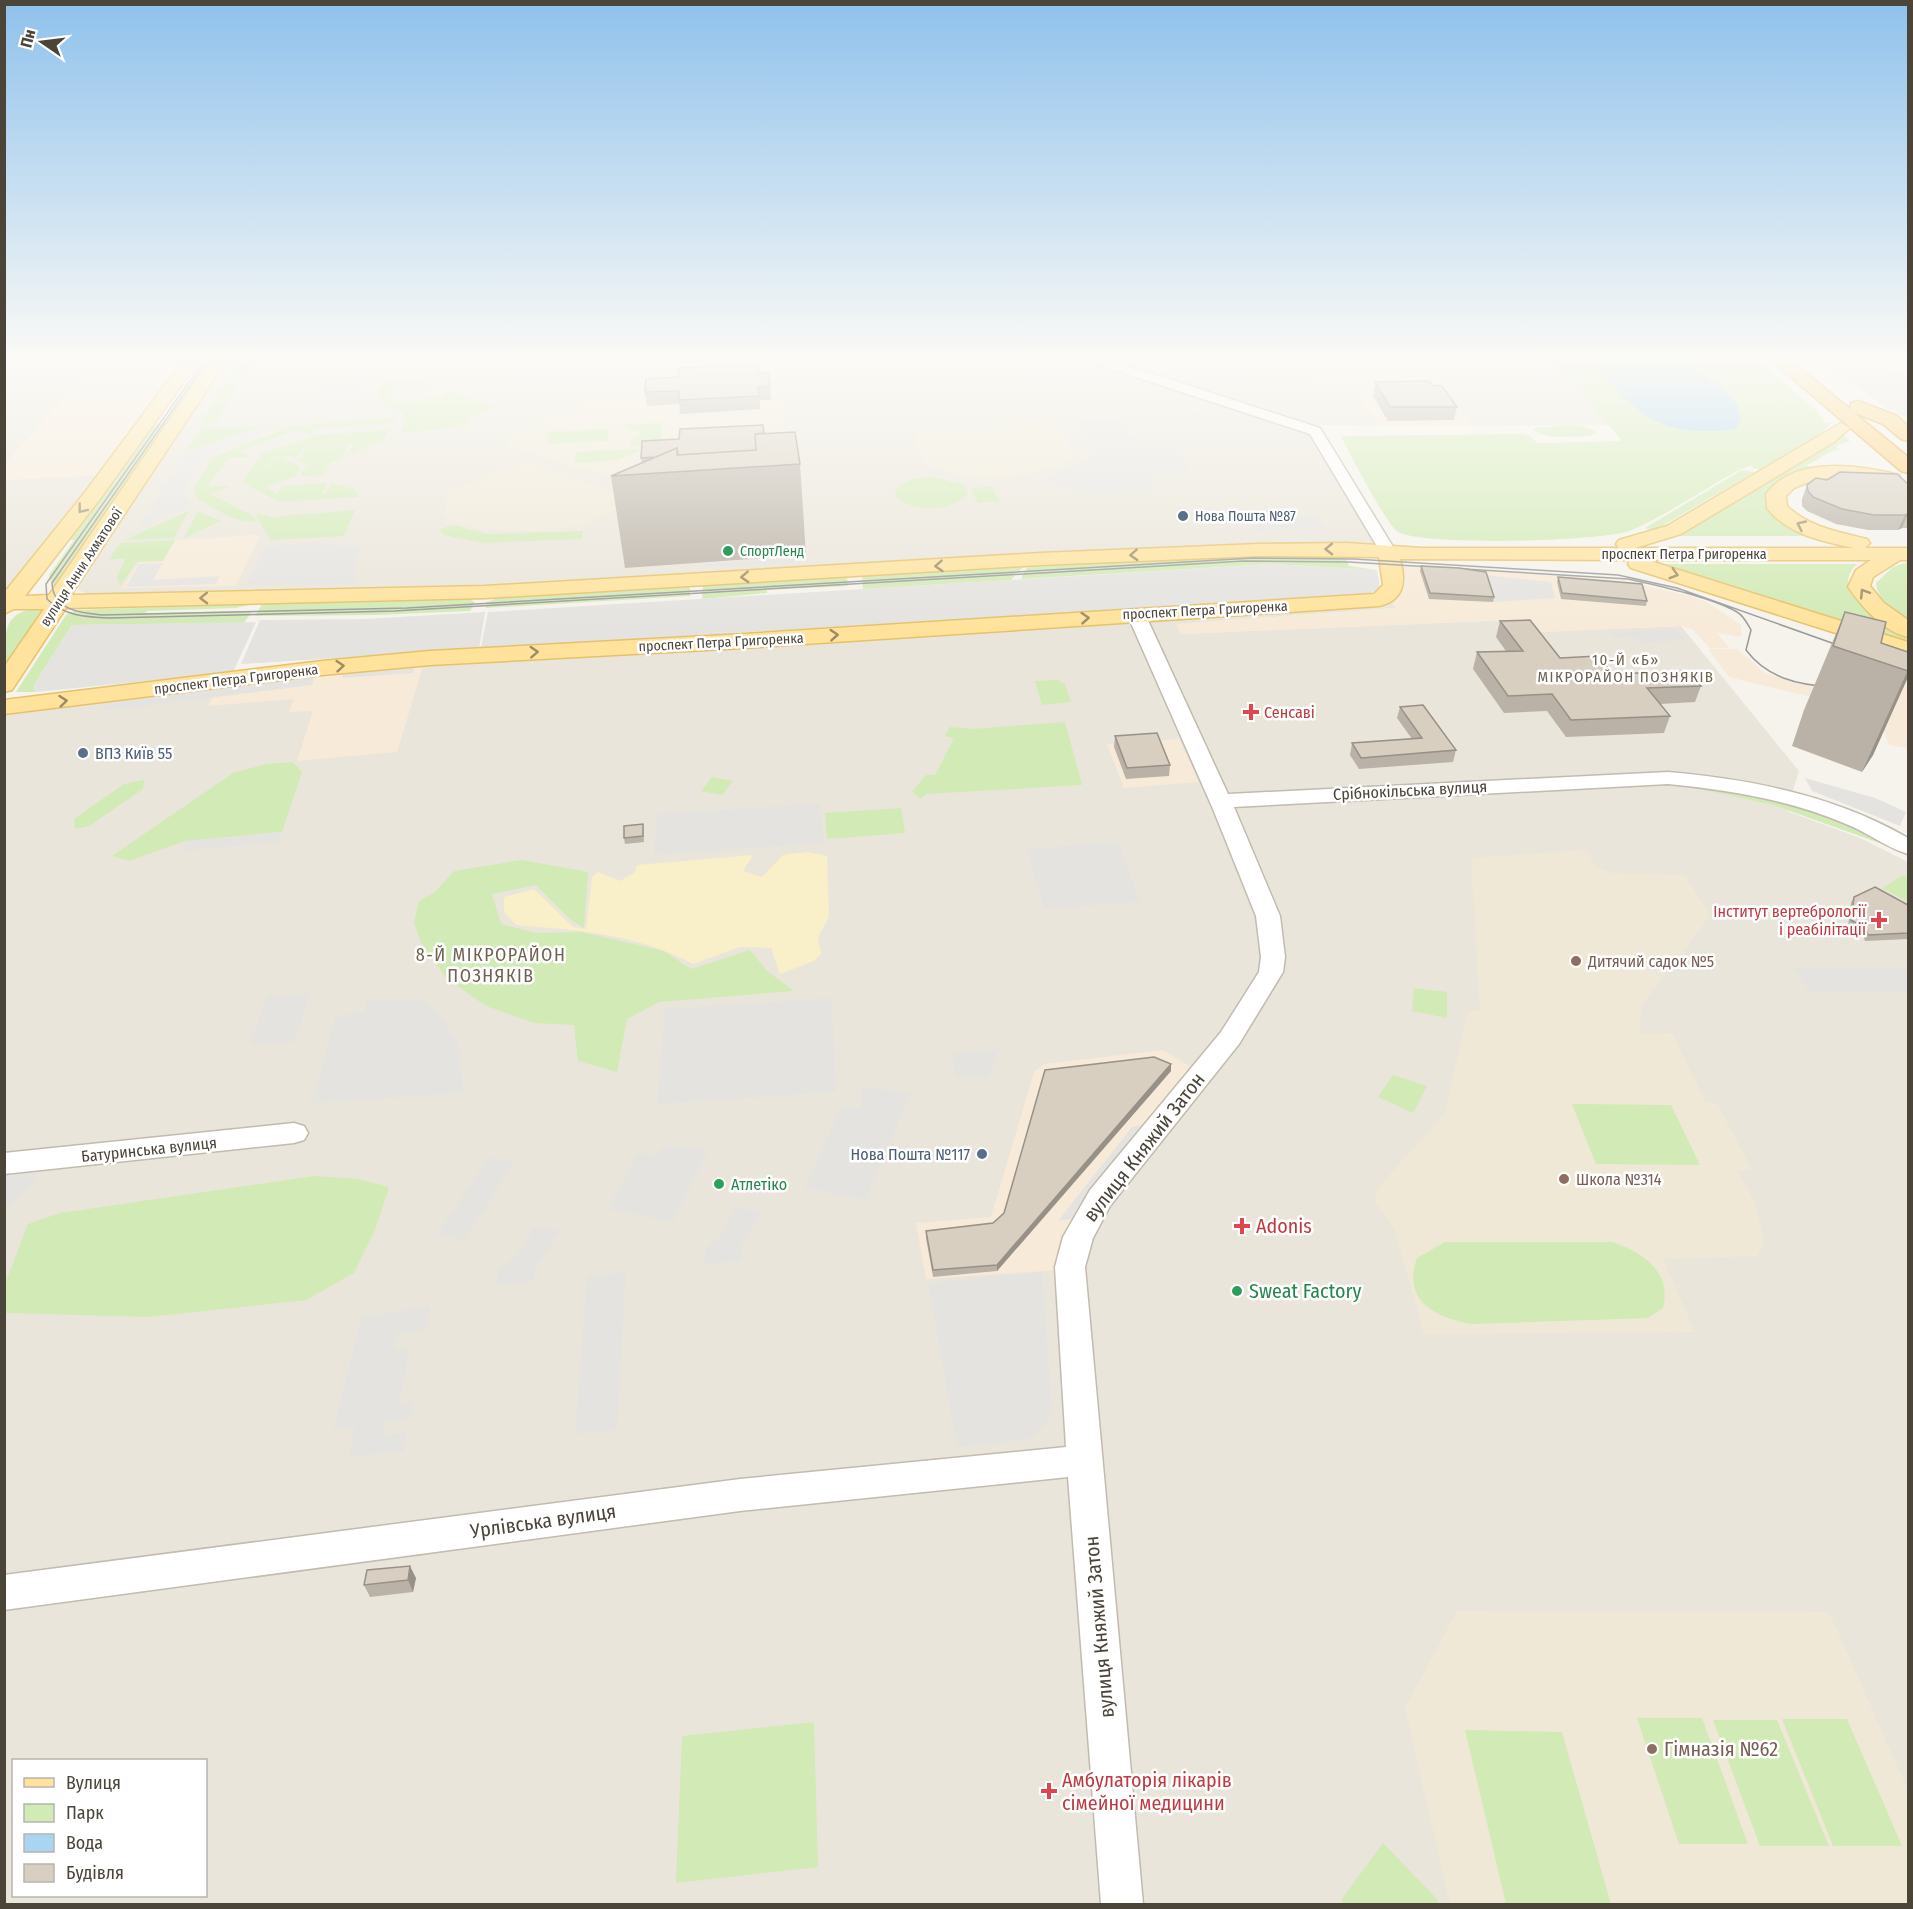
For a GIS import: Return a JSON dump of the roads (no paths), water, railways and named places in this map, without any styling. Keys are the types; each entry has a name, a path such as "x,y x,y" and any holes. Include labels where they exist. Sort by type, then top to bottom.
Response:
{"highway":[{"path":"1869,450 1906,478"},
{"path":"1878,450 1906,478"}],"main road":[{"name":"вулиця Анни Ахматової","path":"6,605 126,450"},
{"name":"вулиця Анни Ахматової","path":"4,685 158,450"},
{"path":"1600,551 1674,530 1808,450"},
{"path":"1898,550 1830,536 1793,521 1778,508 1776,494 1781,488 1803,478 1830,472 1906,478"},
{"name":"проспект Петра Григоренка","path":"6,605 57,601 485,592 1052,559 1251,550 1387,550 1422,554 1898,550"},
{"name":"проспект Петра Григоренка","path":"4,707 322,668 430,658 744,641 1379,600 1388,596 1394,589 1395,578 1387,550"},
{"path":"1898,550 1863,574 1859,587 1876,608 1908,630"},
{"path":"1600,551 1908,649"}],"street":[{"path":"1327,450 1387,550"},
{"name":"вулиця Княжий Затон","path":"1122,1905 1070,1281 1078,1237 1100,1198 1230,1038 1271,972 1272,938 1268,916 1220,801 1136,614"},
{"name":"Срібнокільська вулиця","path":"1220,801 1668,778 1748,788 1834,813 1908,847"},
{"name":"Срібнокільська вулиця","path":"1599,781 1647,783 1758,803 1832,827 1908,862"},
{"name":"Батуринська вулиця","path":"4,1164 294,1133"},
{"name":"Урлівська вулиця","path":"4,1593 740,1495 1084,1460"}],"tram line":[{"path":"141,450 46,584 47,599 61,609 84,616 109,618 394,611 1244,561 1349,562 1628,579 1669,589 1699,597 1739,614 1751,630 1746,650 1754,660 1773,673 1795,682 1832,687"},
{"path":"145,450 52,583 57,599 69,608 102,615 407,608 1253,558 1354,559 1618,575 1677,588 1846,648"}],"place":[{"name":"Нова Пошта №87","path":"1183,516"},
{"name":"СпортЛенд","path":"728,551"},
{"name":"Сенсаві","path":"1251,712"},
{"name":"ВПЗ Київ 55","path":"83,753"},
{"name":"Інститут вертебрології і реабілітації","path":"1879,920"},
{"name":"Дитячий садок №5","path":"1576,961"},
{"name":"Нова Пошта №117","path":"982,1154"},
{"name":"Школа №314","path":"1564,1179"},
{"name":"Атлетіко","path":"719,1184"},
{"name":"Adonis","path":"1242,1226"},
{"name":"Sweat Factory","path":"1237,1291"},
{"name":"Гімназія №62","path":"1652,1749"},
{"name":"Амбулаторія лікарів сімейної медицини","path":"1049,1791"}],"district":[{"name":"10-Й «Б» МІКРОРАЙОН ПОЗНЯКІВ","path":"1626,668"},
{"name":"8-Й МІКРОРАЙОН ПОЗНЯКІВ","path":"491,965"}]}
